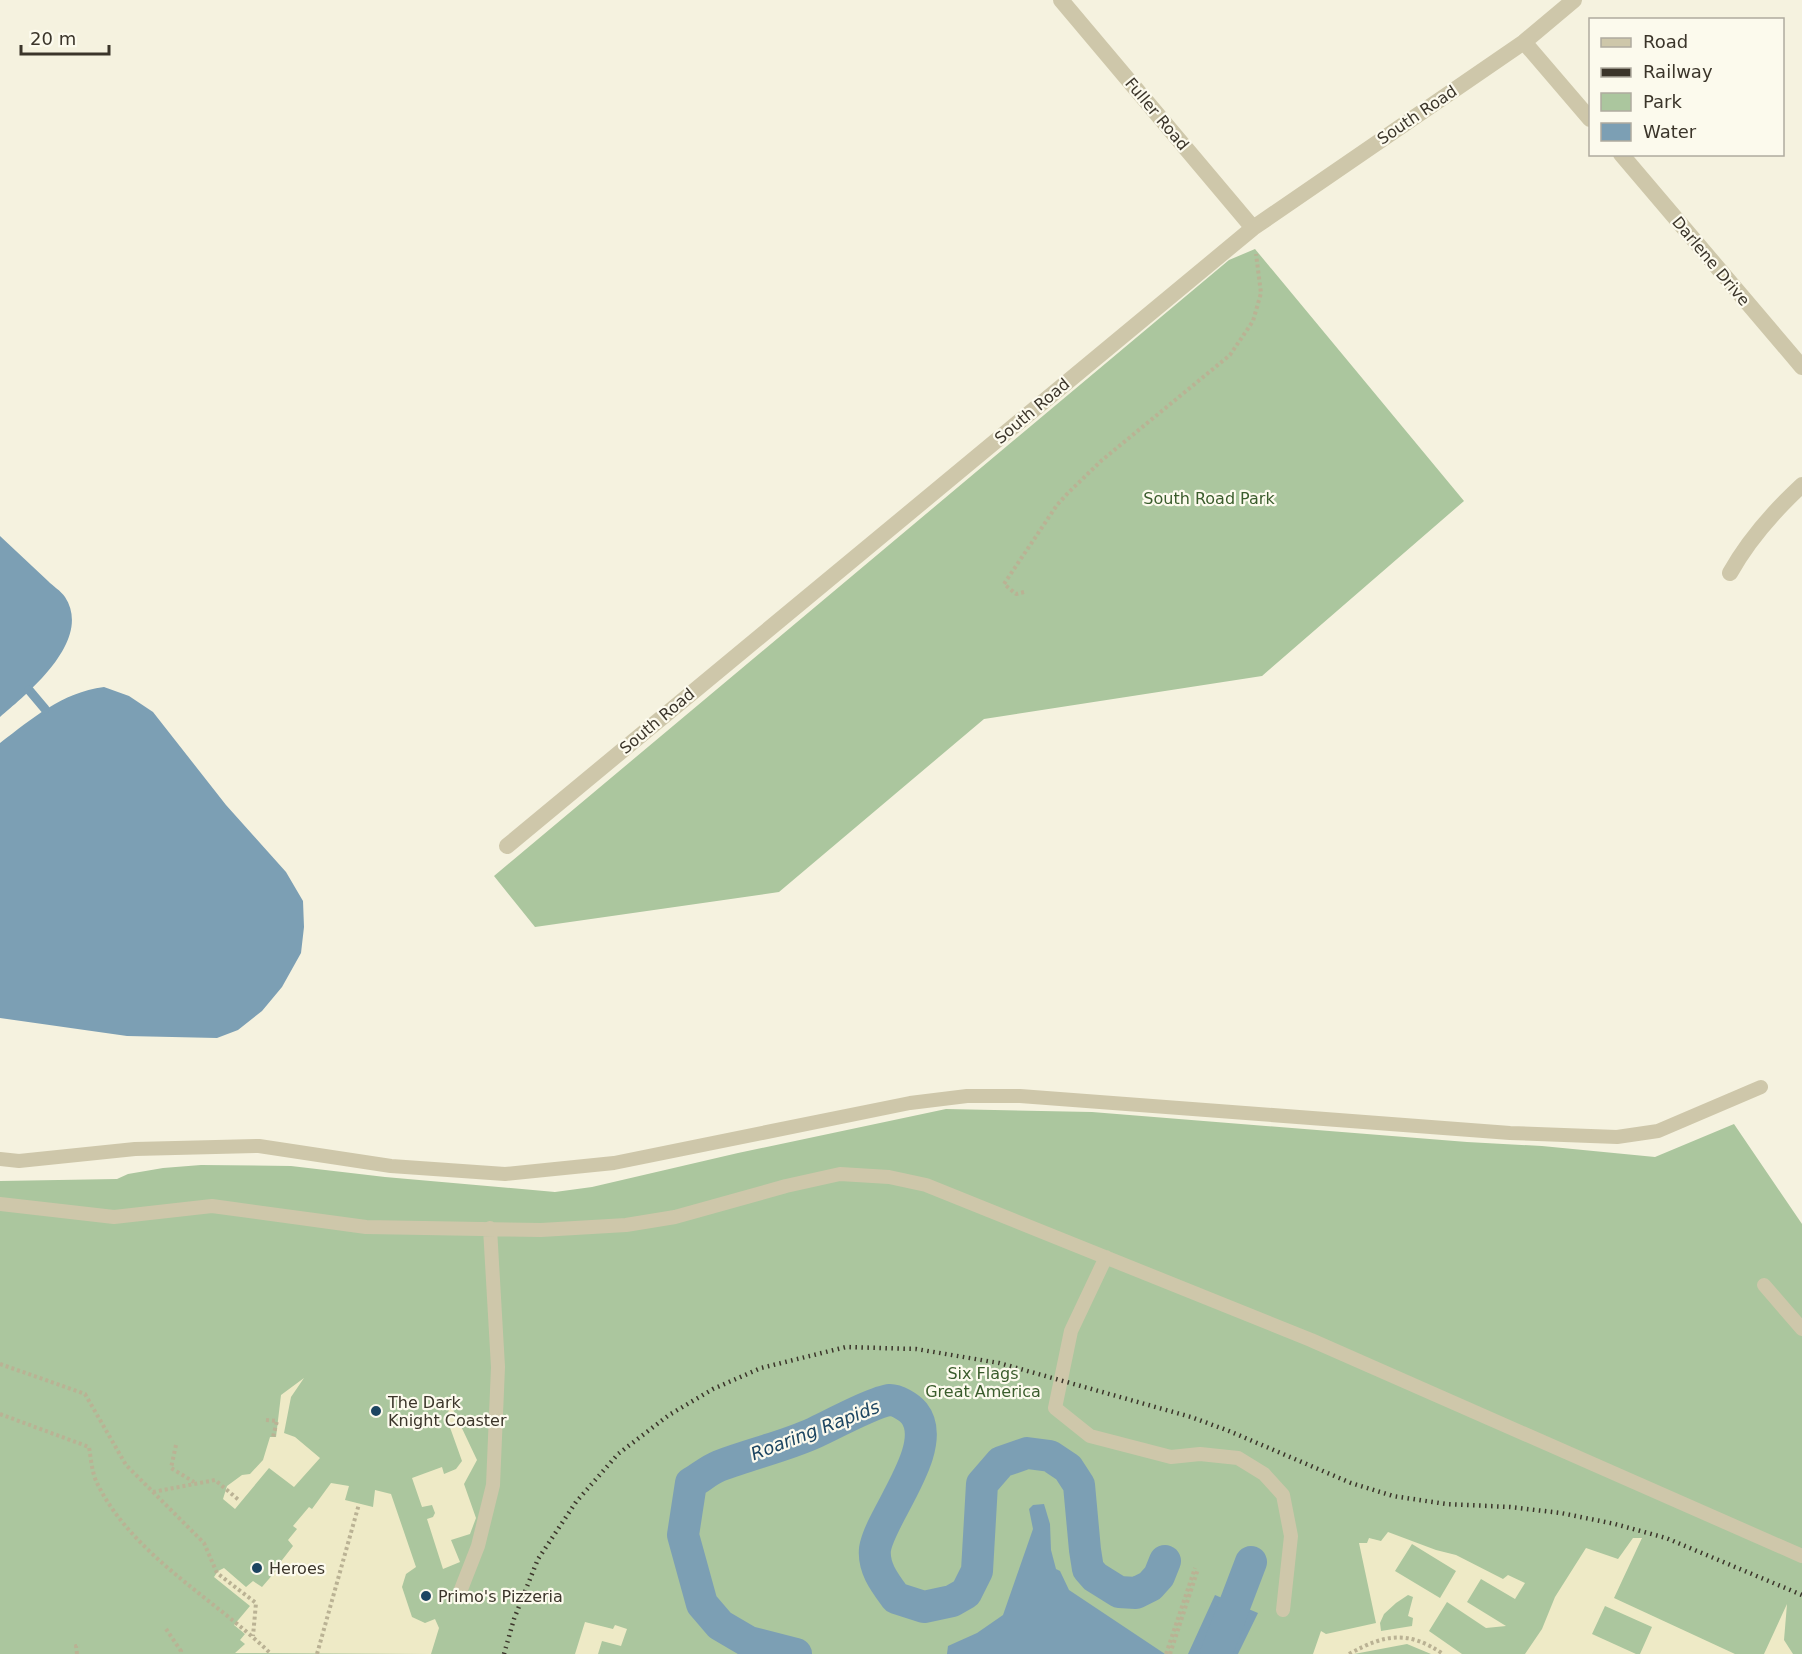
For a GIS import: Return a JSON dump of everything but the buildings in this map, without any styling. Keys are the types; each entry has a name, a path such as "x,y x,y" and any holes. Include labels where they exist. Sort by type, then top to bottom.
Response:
{"street":[{"name":"Fuller Road","path":"1061,0 1253,228"},
{"name":"South Road","path":"507,846 1253,228 1524,42 1574,0"},
{"path":"1524,42 1589,118"},
{"name":"Darlene Drive","path":"1623,156 1802,367"},
{"path":"1730,573 1755,533 1802,485"}],"lane":[{"path":"0,1159 19,1161 135,1149 259,1146 392,1166 505,1174 614,1163 910,1103 967,1096 1020,1096 1509,1133 1617,1137 1658,1131 1761,1087"},
{"path":"0,1204 114,1217 212,1206 366,1227 541,1230 626,1226 675,1217 786,1186 840,1174 889,1177 926,1185 1311,1340 1802,1556"},
{"path":"460,1592 478,1546 493,1485 498,1367 490,1228"},
{"path":"1106,1257 1071,1331 1055,1408 1090,1436 1171,1457 1200,1454 1238,1458 1264,1474 1283,1496 1291,1536 1283,1610"},
{"path":"1764,1285 1802,1329"}],"path":[{"path":"1024,592 1016,594 1004,585 1057,505 1101,461 1230,355 1253,321 1261,293 1253,228"},
{"path":"0,1364 85,1394 126,1465 204,1543 217,1573 256,1603 253,1636"},
{"path":"0,1414 89,1447 97,1482 140,1544 253,1636 271,1654"},
{"path":"266,1420 277,1421 273,1437"},
{"path":"176,1445 171,1468 195,1483"},
{"path":"153,1492 215,1480 240,1501"},
{"path":"317,1654 359,1504"},
{"path":"1168,1654 1197,1568"},
{"path":"166,1629 181,1651 180,1654"},
{"path":"1349,1654 1371,1641 1401,1636 1426,1642 1443,1654"},
{"path":"77,1654 76,1646 80,1646"}],"green space":[{"name":"South Road Park","path":"1255,249 1464,501 1262,676 984,719 779,892 535,927 494,876 1229,260"},
{"name":"Six Flags Great America","path":"946,1109 1092,1112 1542,1146 1655,1157 1734,1124 1802,1224 1802,1654 0,1654 0,1181 117,1179 128,1174 163,1168 201,1165 291,1166 555,1192 592,1187"}],"shaded area":[{"path":"304,1378 291,1397 284,1433 295,1437 320,1458 294,1487 269,1468 235,1509 223,1499 227,1486 242,1475 250,1474 263,1460 270,1437 276,1437 281,1395"},
{"path":"450,1403 477,1460 464,1484 476,1518 470,1534 451,1540 460,1562 443,1569 427,1519 433,1517 435,1513 432,1505 422,1507 412,1478 442,1467 444,1474 456,1469 462,1461 447,1419"},
{"path":"331,1483 349,1486 345,1500 373,1507 375,1490 391,1494 416,1567 406,1574 402,1587 412,1617 425,1623 435,1619 439,1628 431,1654 235,1653 245,1644 240,1640 245,1634 234,1625 250,1606 214,1577 224,1568 246,1587 253,1581 262,1587 281,1565 279,1564 293,1546 288,1540 297,1529 293,1526 309,1507 312,1509"},
{"path":"1388,1532 1456,1555 1503,1579 1508,1575 1525,1583 1515,1599 1481,1579 1467,1602 1506,1626 1486,1628 1447,1602 1429,1631 1462,1654 1431,1654 1407,1644 1354,1654 1313,1654 1321,1631 1326,1634 1376,1623 1359,1543 1367,1543 1369,1538 1381,1541","holes":["1412,1544 1456,1571 1440,1598 1395,1571","1408,1595 1413,1597 1408,1616 1413,1618 1412,1626 1381,1631 1380,1623 1384,1614"]},
{"path":"1633,1538 1642,1538 1614,1598 1735,1654 1640,1654 1652,1627 1605,1606 1592,1634 1636,1654 1525,1654 1542,1629 1555,1597 1586,1548 1618,1559"},
{"path":"1787,1604 1784,1640 1793,1654 1764,1654"},
{"path":"585,1622 613,1629 615,1625 627,1629 621,1646 602,1641 598,1654 575,1654"}],"water":[{"path":"0,536 65,597 71,613 71,630 54,664 0,717"},
{"path":"104,687 129,696 153,712 226,805 286,872 303,901 304,927 301,953 282,987 262,1011 238,1030 217,1038 127,1036 0,1018 0,743 36,716 61,701"},
{"path":"1044,1504 1050,1524 1051,1550 1056,1569 1060,1571 1069,1590 1165,1654 947,1654 948,1646 977,1633 1003,1615 1033,1529 1029,1509 1033,1505"},
{"path":"1215,1595 1258,1613 1238,1654 1188,1654"}],"waterway":[{"path":"29,690 45,709"},
{"name":"Roaring Rapids","path":"796,1654 749,1642 720,1625 702,1604 683,1535 691,1483 719,1466 802,1438 883,1401 893,1400 906,1406 914,1413 920,1427 920,1444 915,1462 879,1535 875,1549 878,1569 896,1598 924,1607 952,1601 966,1593 977,1571 982,1484 1001,1462 1027,1453 1050,1456 1068,1468 1079,1485 1088,1569 1095,1577 1119,1592 1136,1593 1150,1586 1159,1576 1165,1561"},
{"name":"Roaring Rapids","path":"1216,1654 1251,1562"}],"railway":[{"path":"504,1654 514,1619 538,1559 576,1502 618,1454 669,1415 713,1389 761,1368 846,1347 916,1349 999,1363 1191,1417 1351,1483 1393,1496 1446,1504 1510,1507 1561,1513 1615,1524 1666,1538 1802,1595"}],"place":[{"name":"The Dark Knight Coaster","path":"376,1411"},
{"name":"Heroes","path":"257,1568"},
{"name":"Primo's Pizzeria","path":"426,1596"}]}
